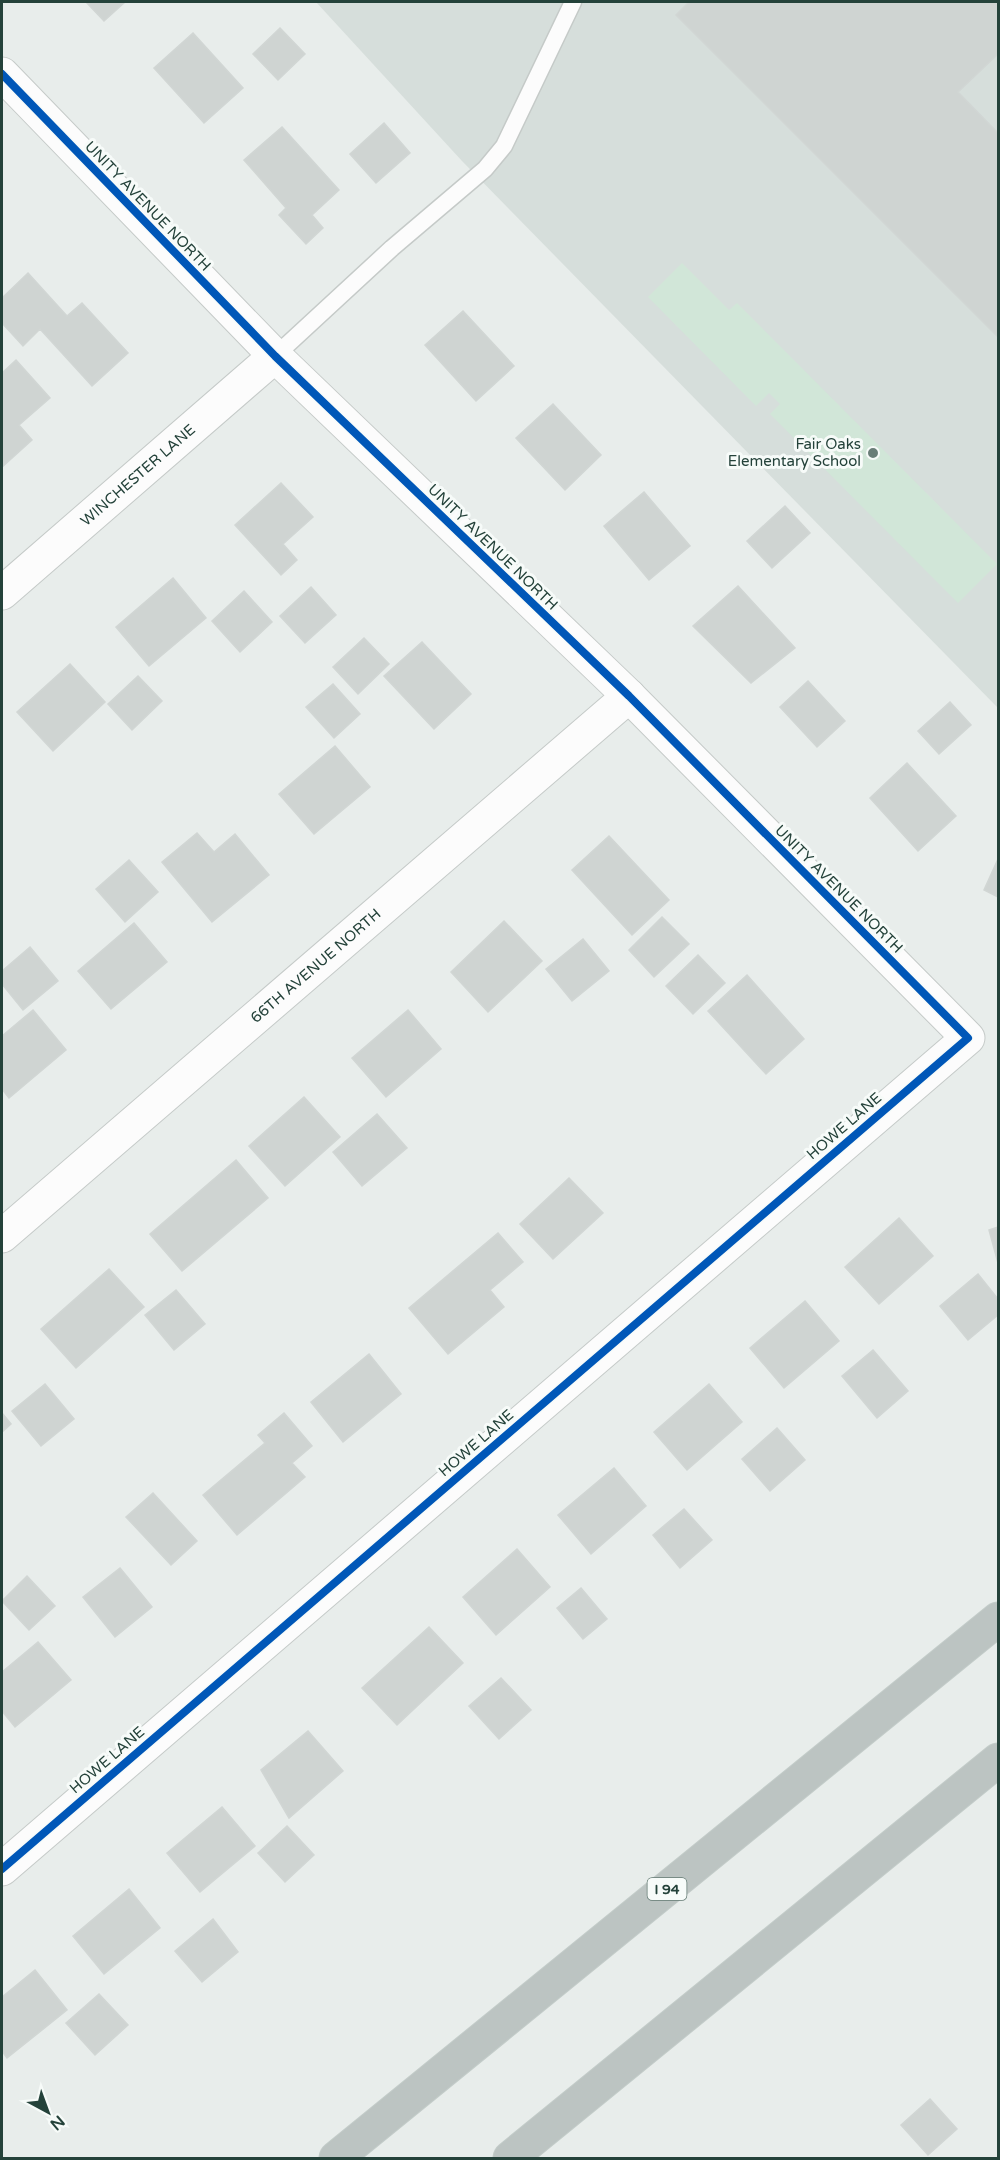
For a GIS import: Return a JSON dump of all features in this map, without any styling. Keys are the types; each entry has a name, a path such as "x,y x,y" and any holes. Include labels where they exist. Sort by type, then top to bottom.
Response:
{"highway":[{"name":"I 94","path":"336,2158 999,1619"},
{"path":"510,2158 999,1760"}],"street":[{"name":"UNITY AVENUE NORTH","path":"2,74 275,356 628,696 968,1038"},
{"name":"WINCHESTER LANE","path":"2,593 275,356"},
{"name":"66TH AVENUE NORTH","path":"2,1236 628,696"},
{"name":"HOWE LANE","path":"2,1869 968,1038"}],"lane":[{"path":"275,356 392,249 485,169 504,146 573,2"}],"shaded area":[{"name":"Fair Oaks Elementary School","path":"316,2 998,2 998,708 462,161"}],"green space":[{"path":"682,263 729,310 737,303 997,564 958,603 770,414 780,404 769,393 756,406 648,297"}],"building":[{"path":"86,2 125,2 104,21"},
{"path":"689,2 998,2 998,54 958,92 998,133 998,337 676,15"},
{"path":"280,28 305,54 278,80 253,54"},
{"path":"193,33 243,88 204,123 154,68"},
{"path":"384,123 410,153 376,183 350,154"},
{"path":"282,127 339,190 312,215 323,228 306,244 279,215 286,208 244,160"},
{"path":"28,273 67,316 82,303 128,353 92,386 40,329 23,346 2,323 2,298"},
{"path":"463,311 514,366 476,401 425,345"},
{"path":"16,360 50,398 19,425 32,440 2,467 2,373"},
{"path":"553,404 601,455 565,490 516,438"},
{"path":"281,483 313,517 283,544 297,560 281,575 235,525"},
{"path":"644,492 690,546 649,580 604,526"},
{"path":"785,506 810,533 772,568 747,541"},
{"path":"173,578 206,618 149,666 116,627"},
{"path":"738,586 795,648 751,683 693,626"},
{"path":"311,587 336,615 305,643 280,616"},
{"path":"244,591 272,622 240,652 212,621"},
{"path":"364,638 389,664 358,694 333,667"},
{"path":"422,642 471,694 434,729 384,676"},
{"path":"70,664 105,702 53,751 17,712"},
{"path":"138,676 162,701 132,730 108,704"},
{"path":"808,681 845,721 817,747 780,707"},
{"path":"333,684 360,714 334,738 306,707"},
{"path":"950,702 971,725 939,754 918,731"},
{"path":"335,746 370,787 314,834 279,794"},
{"path":"907,763 956,816 918,851 870,798"},
{"path":"197,833 214,852 235,834 269,875 212,922 162,862"},
{"path":"609,836 669,900 632,935 572,870"},
{"path":"998,859 998,897 984,890"},
{"path":"129,860 158,892 125,922 96,889"},
{"path":"662,917 689,944 654,977 629,950"},
{"path":"504,921 542,961 488,1012 451,972"},
{"path":"134,923 167,962 111,1009 78,971"},
{"path":"583,939 609,971 572,1001 546,969"},
{"path":"30,947 58,981 23,1010 2,984 2,971"},
{"path":"698,955 725,983 693,1014 666,986"},
{"path":"747,975 804,1039 766,1074 708,1011"},
{"path":"33,1010 66,1050 9,1098 2,1089 2,1036"},
{"path":"408,1010 441,1049 386,1097 352,1058"},
{"path":"304,1097 340,1137 285,1186 249,1146"},
{"path":"377,1114 407,1148 362,1186 333,1152"},
{"path":"236,1160 268,1198 182,1271 150,1234"},
{"path":"569,1178 603,1213 553,1259 520,1224"},
{"path":"899,1218 933,1256 879,1304 845,1267"},
{"path":"998,1227 998,1263 989,1230"},
{"path":"498,1233 523,1262 490,1290 504,1307 448,1354 409,1308"},
{"path":"109,1269 144,1307 76,1368 41,1329"},
{"path":"978,1274 998,1299 998,1315 968,1340 940,1306"},
{"path":"176,1290 205,1324 174,1350 145,1315"},
{"path":"805,1301 839,1341 784,1388 750,1348"},
{"path":"873,1350 908,1391 877,1418 842,1376"},
{"path":"369,1354 401,1394 343,1442 311,1402"},
{"path":"45,1384 74,1419 41,1446 12,1411"},
{"path":"709,1384 742,1422 687,1470 654,1432"},
{"path":"2,1413 11,1424 2,1432"},
{"path":"284,1413 312,1446 292,1463 305,1477 237,1535 203,1495 265,1443 258,1435"},
{"path":"777,1428 805,1460 770,1491 742,1459"},
{"path":"614,1468 646,1506 591,1554 558,1515"},
{"path":"153,1493 197,1541 171,1565 126,1517"},
{"path":"684,1509 712,1540 680,1568 653,1535"},
{"path":"517,1549 550,1587 496,1635 463,1597"},
{"path":"120,1568 152,1607 115,1637 83,1597"},
{"path":"27,1576 55,1606 29,1630 2,1601"},
{"path":"581,1588 607,1619 583,1639 557,1608"},
{"path":"429,1627 463,1663 397,1725 362,1688"},
{"path":"38,1642 71,1680 15,1727 2,1711 2,1672"},
{"path":"501,1678 531,1710 499,1739 469,1706"},
{"path":"308,1731 343,1771 289,1818 261,1770"},
{"path":"222,1807 255,1846 200,1892 167,1853"},
{"path":"287,1826 314,1855 285,1882 258,1853"},
{"path":"129,1889 160,1928 104,1974 73,1936"},
{"path":"213,1919 238,1952 202,1982 175,1951"},
{"path":"35,1970 67,2010 7,2058 2,2051 2,1997"},
{"path":"99,1994 128,2025 95,2055 66,2023"},
{"path":"930,2099 957,2129 928,2155 901,2125"}],"cycle path":[{"path":"2,74 275,356 629,696 968,1038 2,1869"}],"place":[{"name":"Fair Oaks Elementary School","path":"873,453"}]}
